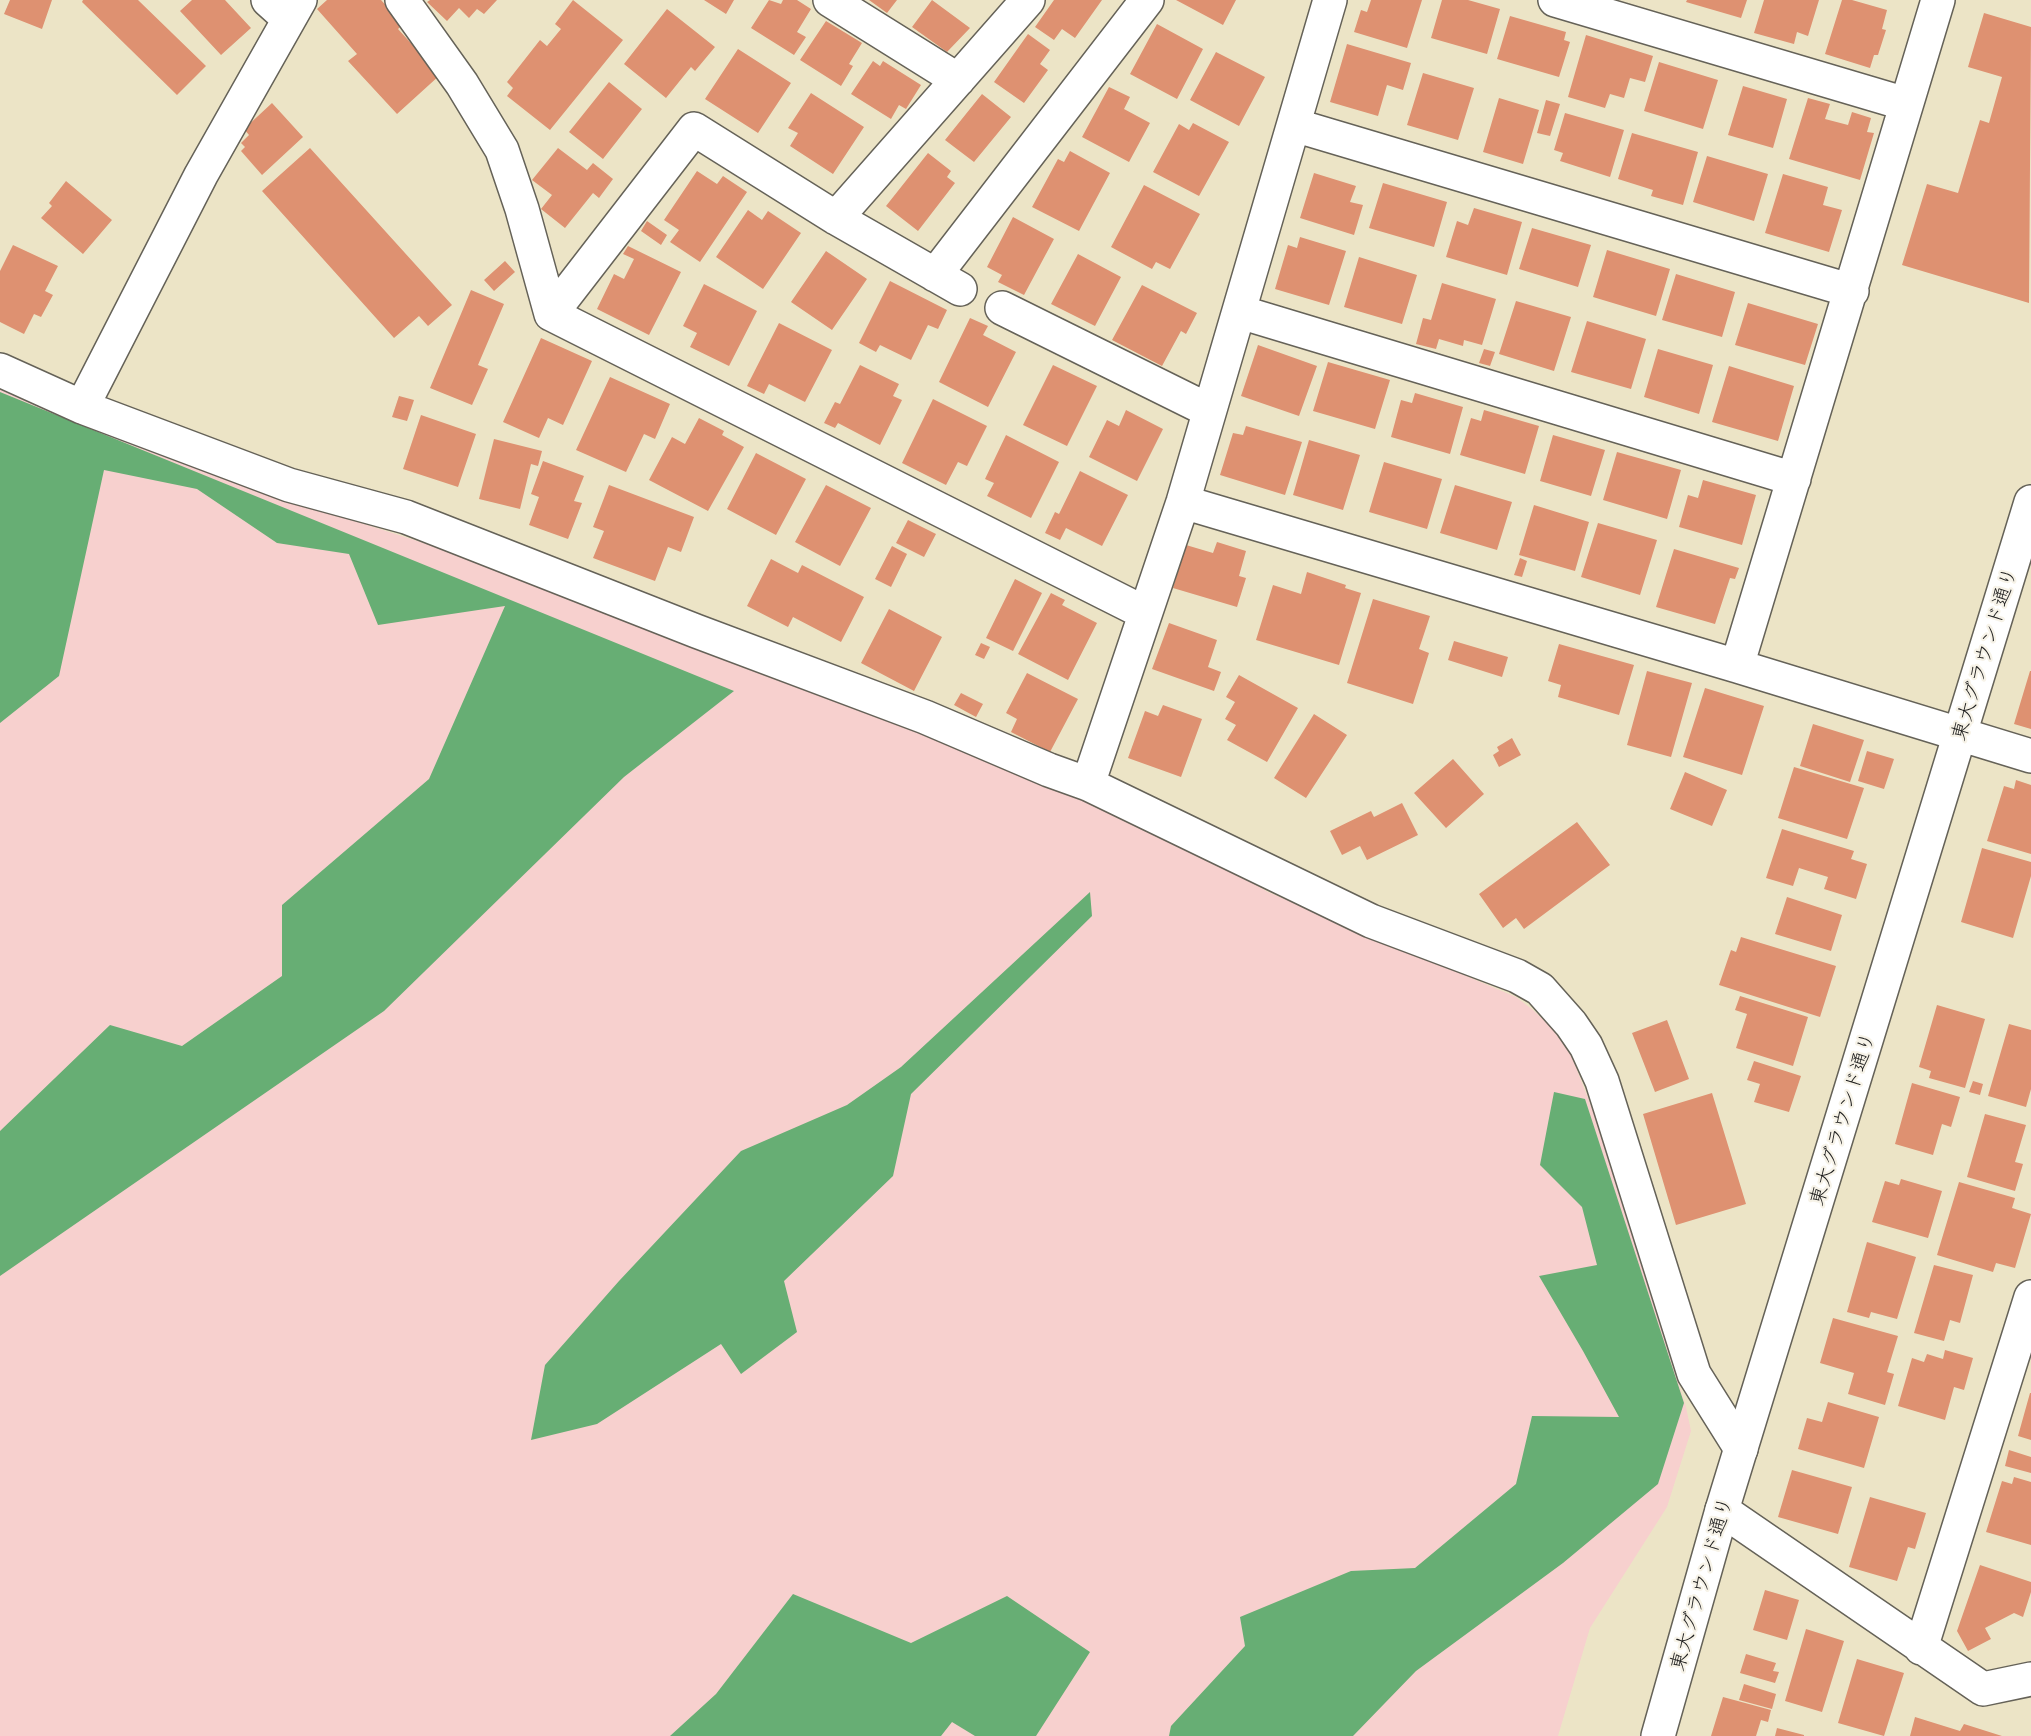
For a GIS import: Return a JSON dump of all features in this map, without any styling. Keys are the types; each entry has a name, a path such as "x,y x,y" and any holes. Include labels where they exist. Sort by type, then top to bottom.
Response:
{"street":[{"path":"402,0 462,84 502,150 522,209 551,314 1145,613"},
{"path":"830,0 958,80"},
{"path":"836,218 1028,0"},
{"path":"551,314 694,129 836,218 947,282 1147,0"},
{"path":"1088,784 1183,502 1330,0"},
{"path":"1555,0 1906,104"},
{"path":"1737,666 1938,0"},
{"path":"82,407 201,176 285,6"},
{"path":"1294,125 1852,291"},
{"path":"1002,308 1209,410"},
{"path":"1240,312 1794,478"},
{"path":"0,370 82,407 289,485 406,517 696,631 925,717 1049,770 1088,784 1371,921 1517,976 1540,989 1557,1005 1586,1046 1602,1081 1694,1374 1742,1449"},
{"path":"1183,502 1737,666 2031,756"},
{"name":"東大グラウンド通り","path":"1658,1736 1722,1510 2031,502"},
{"path":"1921,1648 2021,1363 2031,1297"},
{"path":"1722,1510 1983,1689 2031,1679"}],"shaded area":[{"path":"0,387 277,496 436,547 920,730 1125,819 1234,872 1268,892 1516,997 1533,1010 1552,1028 1572,1057 1593,1111 1686,1407 1691,1431 1667,1507 1590,1628 1558,1736 0,1736"}],"green space":[{"path":"0,392 734,691 624,777 384,1011 0,1276 0,1131 110,1025 182,1046 282,976 282,905 429,779 505,606 378,625 349,554 277,543 197,489 104,470 59,676 0,723"},
{"path":"1090,892 1092,916 911,1094 893,1176 784,1281 797,1332 741,1374 721,1344 597,1424 531,1440 545,1365 619,1281 741,1151 847,1105 901,1067"},
{"path":"1554,1092 1585,1099 1684,1403 1658,1484 1563,1563 1416,1671 1353,1736 1169,1736 1171,1726 1245,1646 1240,1617 1351,1571 1415,1568 1516,1484 1532,1416 1619,1417 1539,1276 1597,1265 1582,1207 1540,1165"},
{"path":"793,1594 911,1643 1007,1596 1090,1652 1036,1736 975,1736 952,1722 941,1736 670,1736 716,1694"}],"building":[{"path":"10,0 52,0 42,29 4,14"},
{"path":"83,0 138,0 206,66 177,95 82,2"},
{"path":"192,0 225,0 251,28 221,55 180,11"},
{"path":"327,0 381,0 403,24 398,29 440,75 397,114 348,61 357,54 317,9"},
{"path":"430,0 497,0 484,14 477,9 469,18 459,8 447,21 427,2"},
{"path":"573,0 623,40 550,130 507,96 513,88 507,82 540,40 547,46 561,29 555,24"},
{"path":"704,0 734,0 726,14"},
{"path":"769,0 781,4 783,0 797,0 811,9 797,32 806,37 794,55 751,28"},
{"path":"869,0 897,0 887,13"},
{"path":"932,0 970,28 947,52 912,27"},
{"path":"1054,0 1102,0 1075,38 1062,29 1054,40 1035,27"},
{"path":"1176,0 1236,0 1223,25"},
{"path":"1371,0 1422,0 1407,48 1354,32 1361,10 1367,12"},
{"path":"1442,0 1468,0 1500,9 1487,54 1431,38"},
{"path":"1687,0 1747,0 1741,18 1686,2"},
{"path":"1764,0 1819,0 1808,36 1797,32 1794,44 1754,33"},
{"path":"1842,0 1852,0 1887,10 1882,29 1886,30 1878,55 1874,55 1870,68 1825,54"},
{"path":"667,9 715,47 695,71 691,67 666,98 624,64"},
{"path":"1984,13 2031,27 2029,303 1902,265 1927,184 1958,193 1980,120 1989,123 2002,77 1968,67"},
{"path":"1510,16 1566,32 1564,40 1570,42 1559,77 1497,59"},
{"path":"826,21 862,43 849,64 853,66 841,86 800,60"},
{"path":"1157,24 1203,49 1177,99 1130,74"},
{"path":"1028,34 1050,50 1040,64 1048,70 1024,103 994,82"},
{"path":"1586,35 1653,56 1645,82 1630,78 1624,98 1610,94 1605,108 1568,97"},
{"path":"1347,44 1411,63 1403,90 1387,85 1378,116 1330,102"},
{"path":"738,49 791,83 758,133 705,99"},
{"path":"1216,52 1265,77 1239,126 1190,100"},
{"path":"873,61 880,66 883,61 921,85 906,109 899,105 891,119 851,94"},
{"path":"1659,62 1718,80 1703,129 1644,111"},
{"path":"1423,73 1474,88 1458,140 1407,125"},
{"path":"609,82 642,109 603,159 569,132"},
{"path":"1743,86 1787,99 1773,148 1728,135"},
{"path":"1109,87 1130,97 1124,109 1150,123 1129,162 1082,137"},
{"path":"811,93 864,127 833,174 790,146 798,133 788,128"},
{"path":"982,94 1011,117 974,162 945,140"},
{"path":"1499,98 1539,110 1523,164 1483,152"},
{"path":"1808,98 1830,104 1825,119 1848,125 1852,112 1871,118 1867,132 1874,133 1860,180 1789,159"},
{"path":"1546,100 1560,104 1550,136 1537,133"},
{"path":"272,103 303,137 262,175 241,151 245,147 241,143 249,135 244,129"},
{"path":"1565,113 1624,130 1610,177 1560,161 1563,153 1554,150"},
{"path":"1193,123 1229,142 1199,196 1153,172 1179,124 1189,130"},
{"path":"1632,133 1698,152 1683,205 1651,196 1653,190 1618,179"},
{"path":"310,148 452,305 428,326 419,316 394,338 262,191"},
{"path":"558,148 587,170 593,163 613,179 599,198 593,193 565,228 541,209 552,195 532,180"},
{"path":"1070,151 1110,173 1079,231 1032,207 1058,159 1064,162"},
{"path":"928,153 951,171 947,177 955,183 918,231 886,206"},
{"path":"1707,156 1768,174 1754,221 1693,202"},
{"path":"697,171 717,184 723,176 747,192 700,262 670,242 679,230 664,220"},
{"path":"1314,173 1356,186 1350,202 1363,205 1354,235 1300,218"},
{"path":"1783,174 1828,187 1823,205 1842,210 1829,252 1765,233"},
{"path":"66,181 112,220 83,254 41,218 52,206 49,203"},
{"path":"1383,183 1447,202 1434,247 1369,228"},
{"path":"1144,185 1200,214 1170,269 1156,262 1152,269 1111,247"},
{"path":"1474,208 1522,222 1507,275 1446,257 1457,221 1468,225"},
{"path":"748,210 762,220 768,211 801,233 763,289 716,257"},
{"path":"1013,217 1054,239 1024,295 998,282 1002,275 987,267"},
{"path":"647,221 667,235 661,245 641,231"},
{"path":"1532,228 1591,245 1578,287 1519,269"},
{"path":"1300,237 1346,251 1329,305 1275,289 1288,245 1297,248"},
{"path":"13,245 58,266 45,291 53,295 41,317 34,314 24,334 0,322 0,271"},
{"path":"628,246 681,272 649,335 597,309 614,274 624,279 634,259 623,254"},
{"path":"1607,250 1670,269 1656,316 1593,297"},
{"path":"826,251 867,279 832,330 791,302"},
{"path":"1078,254 1121,277 1095,326 1051,304"},
{"path":"1359,257 1417,275 1402,324 1344,307"},
{"path":"505,261 515,272 494,291 484,280"},
{"path":"1676,274 1735,292 1722,337 1662,320"},
{"path":"890,281 947,310 938,329 928,325 911,360 880,345 876,352 859,343"},
{"path":"1442,283 1496,299 1482,345 1464,340 1463,346 1439,339 1436,349 1416,344 1423,318 1431,320"},
{"path":"704,284 757,311 729,366 690,347 697,333 683,326"},
{"path":"1142,285 1197,313 1186,334 1181,331 1162,366 1112,340"},
{"path":"471,290 504,304 478,365 488,369 472,405 430,388"},
{"path":"1516,301 1571,317 1554,371 1499,354"},
{"path":"1748,303 1818,324 1805,365 1735,345"},
{"path":"970,318 988,326 983,335 1016,352 988,407 939,382"},
{"path":"1587,321 1646,339 1631,389 1571,372"},
{"path":"779,323 832,350 805,402 769,384 764,394 747,386"},
{"path":"541,338 592,361 563,425 548,418 539,438 503,422"},
{"path":"1258,345 1317,366 1299,416 1241,396"},
{"path":"1484,349 1495,352 1490,366 1479,363"},
{"path":"1658,349 1713,365 1699,414 1644,397"},
{"path":"1328,362 1390,380 1375,429 1313,411"},
{"path":"860,365 899,384 893,396 902,400 880,445 838,423 835,428 824,423 835,402 840,404"},
{"path":"1053,365 1097,386 1067,446 1023,425"},
{"path":"1729,366 1794,386 1778,441 1712,422"},
{"path":"610,377 670,404 655,439 644,434 626,472 576,450"},
{"path":"1415,393 1463,407 1450,454 1391,437 1401,400 1412,403"},
{"path":"399,396 414,400 407,421 392,417"},
{"path":"933,399 987,426 967,466 958,462 946,485 902,463"},
{"path":"1126,410 1163,429 1137,481 1089,457 1107,420 1119,426"},
{"path":"1484,410 1539,426 1525,474 1460,455 1471,418 1481,421"},
{"path":"421,415 476,434 458,487 403,469"},
{"path":"699,418 724,431 722,435 744,447 708,511 649,480 672,437 685,444"},
{"path":"1246,426 1302,442 1285,495 1220,475 1233,433 1243,435"},
{"path":"1006,435 1059,462 1031,518 987,496 994,483 985,479"},
{"path":"1553,435 1605,450 1591,496 1540,481"},
{"path":"494,439 542,451 538,466 531,464 520,509 479,499"},
{"path":"1309,440 1360,455 1343,510 1293,495"},
{"path":"1617,452 1681,470 1667,519 1603,500"},
{"path":"756,453 806,479 776,535 727,509"},
{"path":"543,461 584,476 574,501 582,503 568,539 529,525 539,497 531,494"},
{"path":"1384,462 1442,479 1427,529 1369,512"},
{"path":"1080,471 1128,495 1102,546 1066,528 1060,540 1045,533 1055,512 1059,514"},
{"path":"1703,480 1756,495 1742,545 1679,527 1688,495 1698,498"},
{"path":"609,485 694,517 681,552 668,547 655,581 593,558 604,531 593,527"},
{"path":"826,485 871,508 840,566 795,542"},
{"path":"1455,485 1512,502 1497,550 1440,533"},
{"path":"1534,505 1589,522 1575,571 1519,555"},
{"path":"908,520 936,534 924,557 896,543"},
{"path":"1598,523 1657,540 1640,595 1581,577"},
{"path":"1217,542 1246,551 1239,576 1246,578 1237,607 1173,588 1186,545 1213,553"},
{"path":"892,546 907,554 891,587 875,579"},
{"path":"1674,549 1739,568 1735,579 1730,578 1715,624 1656,607"},
{"path":"1520,558 1527,561 1522,577 1514,575"},
{"path":"771,559 798,573 802,565 864,597 841,642 793,617 788,627 747,606"},
{"path":"1307,572 1346,585 1345,588 1361,593 1339,665 1256,640 1273,585 1301,594"},
{"path":"1015,579 1042,593 1013,651 986,638"},
{"path":"1051,593 1065,600 1062,605 1097,623 1068,680 1018,654"},
{"path":"1373,599 1430,616 1419,649 1429,653 1413,704 1347,683"},
{"path":"889,609 942,637 914,691 861,663"},
{"path":"1169,623 1217,640 1208,667 1221,672 1214,691 1152,669"},
{"path":"1454,641 1508,657 1502,677 1448,660"},
{"path":"981,643 990,647 984,659 975,655"},
{"path":"1559,644 1634,665 1619,715 1558,697 1561,685 1548,681"},
{"path":"1647,671 1692,683 1671,757 1627,745"},
{"path":"2031,671 2031,729 2014,724"},
{"path":"1027,673 1078,699 1050,752 1011,732 1017,719 1006,713"},
{"path":"1239,675 1298,708 1267,762 1227,740 1236,725 1225,719 1235,702 1226,697"},
{"path":"1705,688 1764,706 1742,775 1683,757"},
{"path":"961,693 983,704 976,717 954,705"},
{"path":"1163,705 1202,719 1181,777 1128,758 1145,711 1158,716"},
{"path":"1314,714 1347,735 1306,798 1274,778"},
{"path":"1813,724 1864,740 1850,782 1800,766"},
{"path":"1512,738 1521,755 1499,767 1493,755 1499,751 1497,747"},
{"path":"1867,751 1894,759 1884,789 1858,781"},
{"path":"1453,759 1484,794 1446,828 1414,793"},
{"path":"1794,767 1864,788 1847,839 1778,818"},
{"path":"1685,772 1727,790 1712,826 1670,809"},
{"path":"2016,780 2031,785 2031,854 1987,841 2004,786 2014,789"},
{"path":"1402,803 1418,835 1367,860 1360,846 1342,855 1330,831 1371,811 1374,817"},
{"path":"1577,822 1610,865 1524,929 1516,918 1503,928 1479,894"},
{"path":"1782,829 1854,851 1851,859 1867,864 1856,899 1824,889 1828,877 1799,868 1793,886 1766,878"},
{"path":"1982,848 2031,862 2031,876 2013,938 1961,922"},
{"path":"1787,897 1842,915 1831,951 1775,934"},
{"path":"1741,937 1836,966 1820,1017 1719,985 1731,950 1736,952"},
{"path":"1740,996 1808,1017 1793,1066 1736,1048 1747,1014 1735,1010"},
{"path":"1937,1005 1985,1019 1965,1088 1929,1078 1931,1071 1919,1067"},
{"path":"1667,1020 1689,1079 1655,1092 1632,1033"},
{"path":"2009,1024 2031,1030 2031,1089 2026,1107 1988,1096"},
{"path":"1754,1061 1801,1076 1789,1112 1754,1102 1760,1084 1747,1080"},
{"path":"1973,1081 1983,1084 1980,1095 1969,1092"},
{"path":"1912,1083 1960,1097 1951,1127 1942,1124 1933,1155 1895,1144"},
{"path":"1712,1093 1746,1204 1676,1225 1643,1114"},
{"path":"1985,1114 2026,1125 2015,1162 2023,1164 2015,1191 1967,1177"},
{"path":"1901,1179 1942,1191 1928,1238 1872,1222 1885,1181 1899,1185"},
{"path":"1959,1182 2015,1198 2012,1208 2031,1214 2015,1268 1996,1263 1993,1272 1937,1255"},
{"path":"1867,1242 1916,1257 1897,1319 1871,1312 1869,1318 1847,1312"},
{"path":"1934,1265 1973,1275 1960,1323 1950,1320 1944,1341 1914,1333"},
{"path":"1833,1318 1898,1336 1887,1372 1894,1374 1885,1405 1848,1394 1854,1373 1820,1363"},
{"path":"1945,1350 1973,1358 1964,1390 1954,1387 1945,1420 1898,1406 1912,1358 1924,1362 1927,1354 1943,1359"},
{"path":"2031,1393 2031,1440 2018,1436"},
{"path":"1828,1402 1879,1417 1864,1468 1798,1449 1807,1418 1822,1422"},
{"path":"2009,1450 2031,1457 2031,1473 2005,1466"},
{"path":"1792,1470 1852,1487 1838,1534 1778,1517"},
{"path":"2014,1477 2031,1482 2031,1545 1986,1532 2002,1481 2012,1484"},
{"path":"1870,1497 1926,1513 1915,1549 1908,1547 1897,1581 1849,1567"},
{"path":"1980,1565 2031,1582 2031,1592 2023,1617 2014,1613 1985,1628 1991,1639 1968,1651 1957,1631"},
{"path":"1765,1590 1799,1600 1787,1640 1753,1630"},
{"path":"1806,1629 1844,1641 1822,1712 1785,1701"},
{"path":"1746,1654 1776,1663 1773,1671 1779,1672 1775,1683 1740,1673"},
{"path":"1857,1659 1904,1673 1884,1736 1838,1723"},
{"path":"1744,1684 1776,1694 1772,1709 1739,1700"},
{"path":"1723,1697 1771,1710 1768,1722 1761,1720 1756,1736 1711,1736"},
{"path":"1915,1717 1960,1731 1964,1724 2002,1736 1910,1736"},
{"path":"1777,1728 1804,1735 1804,1736 1775,1736"}]}
